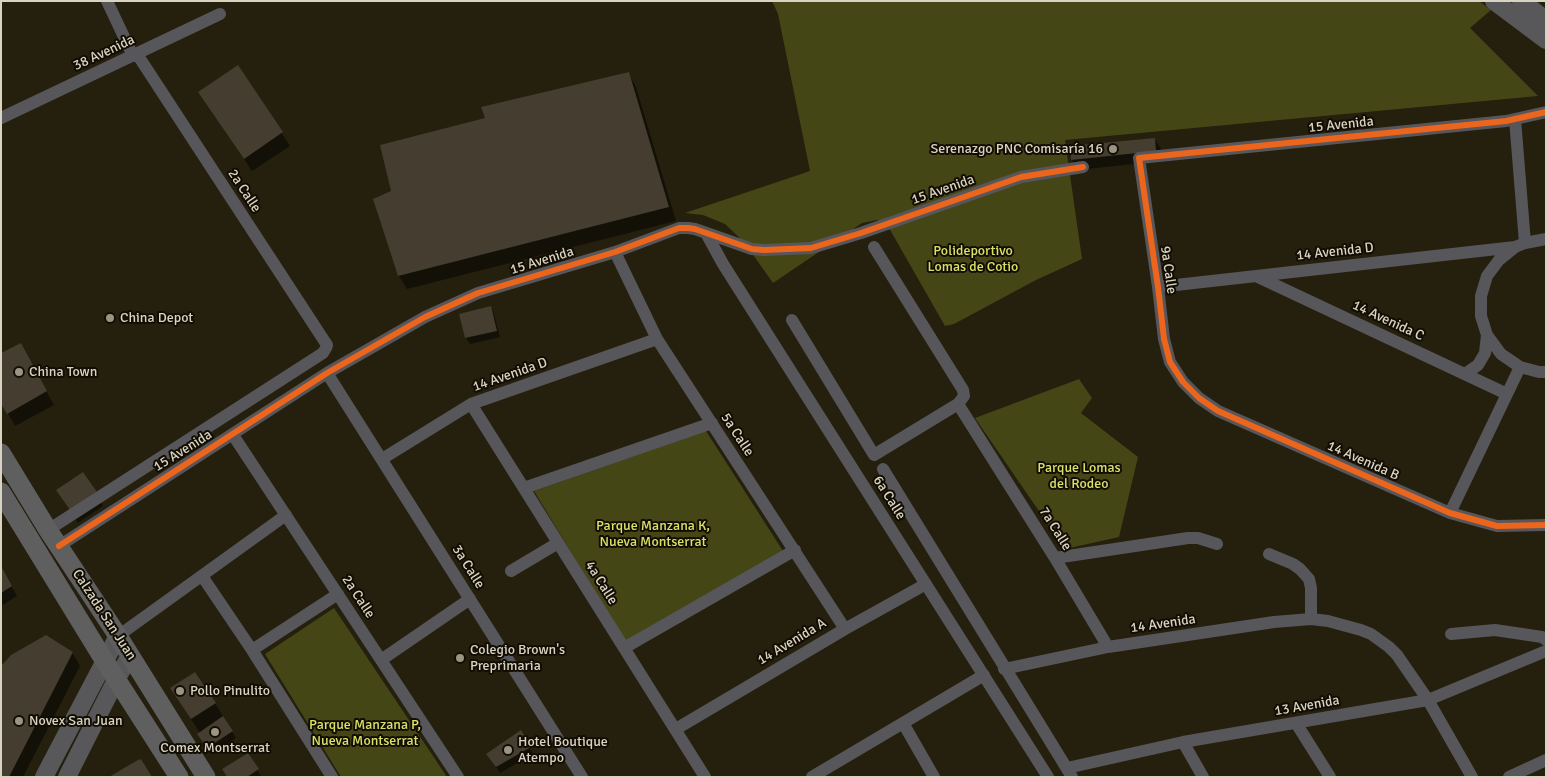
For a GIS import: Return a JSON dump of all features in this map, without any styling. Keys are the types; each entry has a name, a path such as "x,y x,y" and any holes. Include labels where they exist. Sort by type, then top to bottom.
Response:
{"main road":[{"path":"1494,1 1546,40"},
{"path":"1521,1 1546,20"},
{"name":"Calzada San Juan","path":"1,453 206,777"},
{"name":"Calzada San Juan","path":"1,492 104,660 179,777"},
{"path":"44,777 118,636"},
{"path":"67,777 130,656"}],"street":[{"name":"2a Calle","path":"54,538 323,353 327,345 135,55 107,1"},
{"name":"38 Avenida","path":"1,118 220,14"},
{"name":"15 Avenida","path":"1139,158 1516,119 1546,112"},
{"path":"1516,119 1520,245 1498,260 1487,276 1481,296 1481,316 1487,335 1501,354 1520,367 1546,372"},
{"name":"9a Calle","path":"1139,158 1164,339 1170,362 1183,382"},
{"name":"15 Avenida","path":"54,538 233,434 327,373 425,317 478,294 615,252 679,228 688,228 752,249 811,248 861,233 1021,176 1083,167"},
{"name":"6a Calle","path":"706,234 723,264 1048,777"},
{"name":"14 Avenida D","path":"1158,287 1520,245 1546,239"},
{"path":"874,247 963,390 964,396 958,404"},
{"name":"5a Calle","path":"615,252 657,339 845,628"},
{"name":"14 Avenida C","path":"1256,276 1508,394"},
{"name":"6a Calle","path":"792,320 874,455 958,404"},
{"path":"1465,374 1478,365 1485,353 1487,335"},
{"name":"14 Avenida D","path":"382,459 471,404 657,339"},
{"path":"1450,513 1520,367"},
{"name":"3a Calle","path":"327,373 470,599 578,775"},
{"name":"14 Avenida B","path":"1183,382 1199,398 1218,411 1450,513 1497,526 1546,525"},
{"name":"4a Calle","path":"471,404 705,777"},
{"name":"7a Calle","path":"958,404 1055,558 1108,647"},
{"path":"524,488 712,423"},
{"name":"2a Calle","path":"233,434 458,777"},
{"name":"6a Calle","path":"883,469 1069,773"},
{"path":"118,636 286,515"},
{"path":"1055,558 1188,538 1198,538 1216,544"},
{"path":"511,571 558,543"},
{"path":"624,648 795,550"},
{"path":"1269,554 1293,564 1309,579 1311,588 1311,619"},
{"path":"202,576 252,650 332,777"},
{"name":"14 Avenida A","path":"676,729 845,628 926,584"},
{"path":"252,650 338,594"},
{"path":"381,660 470,599"},
{"name":"14 Avenida","path":"1004,668 1108,647 1274,622 1311,619 1328,621 1361,630 1380,640 1397,655 1428,700 1472,777"},
{"path":"1451,634 1495,630 1542,637 1546,640"},
{"name":"13 Avenida","path":"1069,773 1183,742 1428,700 1546,651"},
{"path":"812,777 984,675"},
{"path":"903,723 934,777"},
{"path":"1296,723 1330,777"},
{"path":"1183,742 1203,777"},
{"path":"1509,777 1546,760"}],"green space":[{"name":"Polideportivo Lomas de Cotio","path":"772,1 1479,1 1491,10 1470,28 1538,96 1065,140 1082,259 1036,280 954,324 945,326 889,228 877,220 862,223 773,283 744,242 725,224 703,215 685,213 810,171 778,14"},
{"name":"Parque Lomas del Rodeo","path":"1079,379 1092,398 1081,413 1138,457 1119,537 1065,549 975,418"},
{"name":"Parque Manzana K, Nueva Montserrat","path":"706,431 783,551 625,641 534,491"},
{"name":"Parque Manzana P, Nueva Montserrat","path":"334,608 447,777 341,777 265,654"}],"building":[{"path":"238,65 283,132 244,159 198,92"},
{"path":"629,72 669,207 398,276 373,199 391,191 380,145 485,118 481,107"},
{"name":"Serenazgo PNC Comisaría 16","path":"1155,138 1156,151 1071,160 1070,146"},
{"path":"491,306 497,331 465,338 459,314"},
{"name":"China Town","path":"21,343 47,391 7,414 1,404 1,353"},
{"path":"83,472 99,495 72,513 56,490"},
{"path":"1,566 12,586 1,593"},
{"name":"Novex San Juan","path":"46,635 73,652 9,777 1,777 1,666 11,655"},
{"path":"195,672 216,703 191,719 170,688"},
{"name":"Comex Montserrat","path":"223,716 233,731 207,748 197,734"},
{"name":"Hotel Boutique Atempo","path":"521,730 531,747 496,767 486,754"},
{"path":"248,753 259,769 247,777 227,777 222,769"},
{"path":"141,759 152,777 109,777 136,761"}],"cycle path":[{"path":"1546,112 1506,121 1139,158 1164,339 1170,362 1183,382 1199,398 1218,411 1450,513 1497,526 1546,525"},
{"path":"59,546 327,373 425,317 478,293 615,252 679,228 695,229 752,249 811,248 861,233 1021,177 1083,167"}],"place":[{"name":"Serenazgo PNC Comisaría 16","path":"1113,149"},
{"name":"China Depot","path":"110,318"},
{"name":"China Town","path":"19,372"},
{"name":"Colegio Brown's Preprimaria","path":"460,658"},
{"name":"Pollo Pinulito","path":"180,691"},
{"name":"Novex San Juan","path":"19,721"},
{"name":"Comex Montserrat","path":"215,732"},
{"name":"Hotel Boutique Atempo","path":"508,750"}]}
